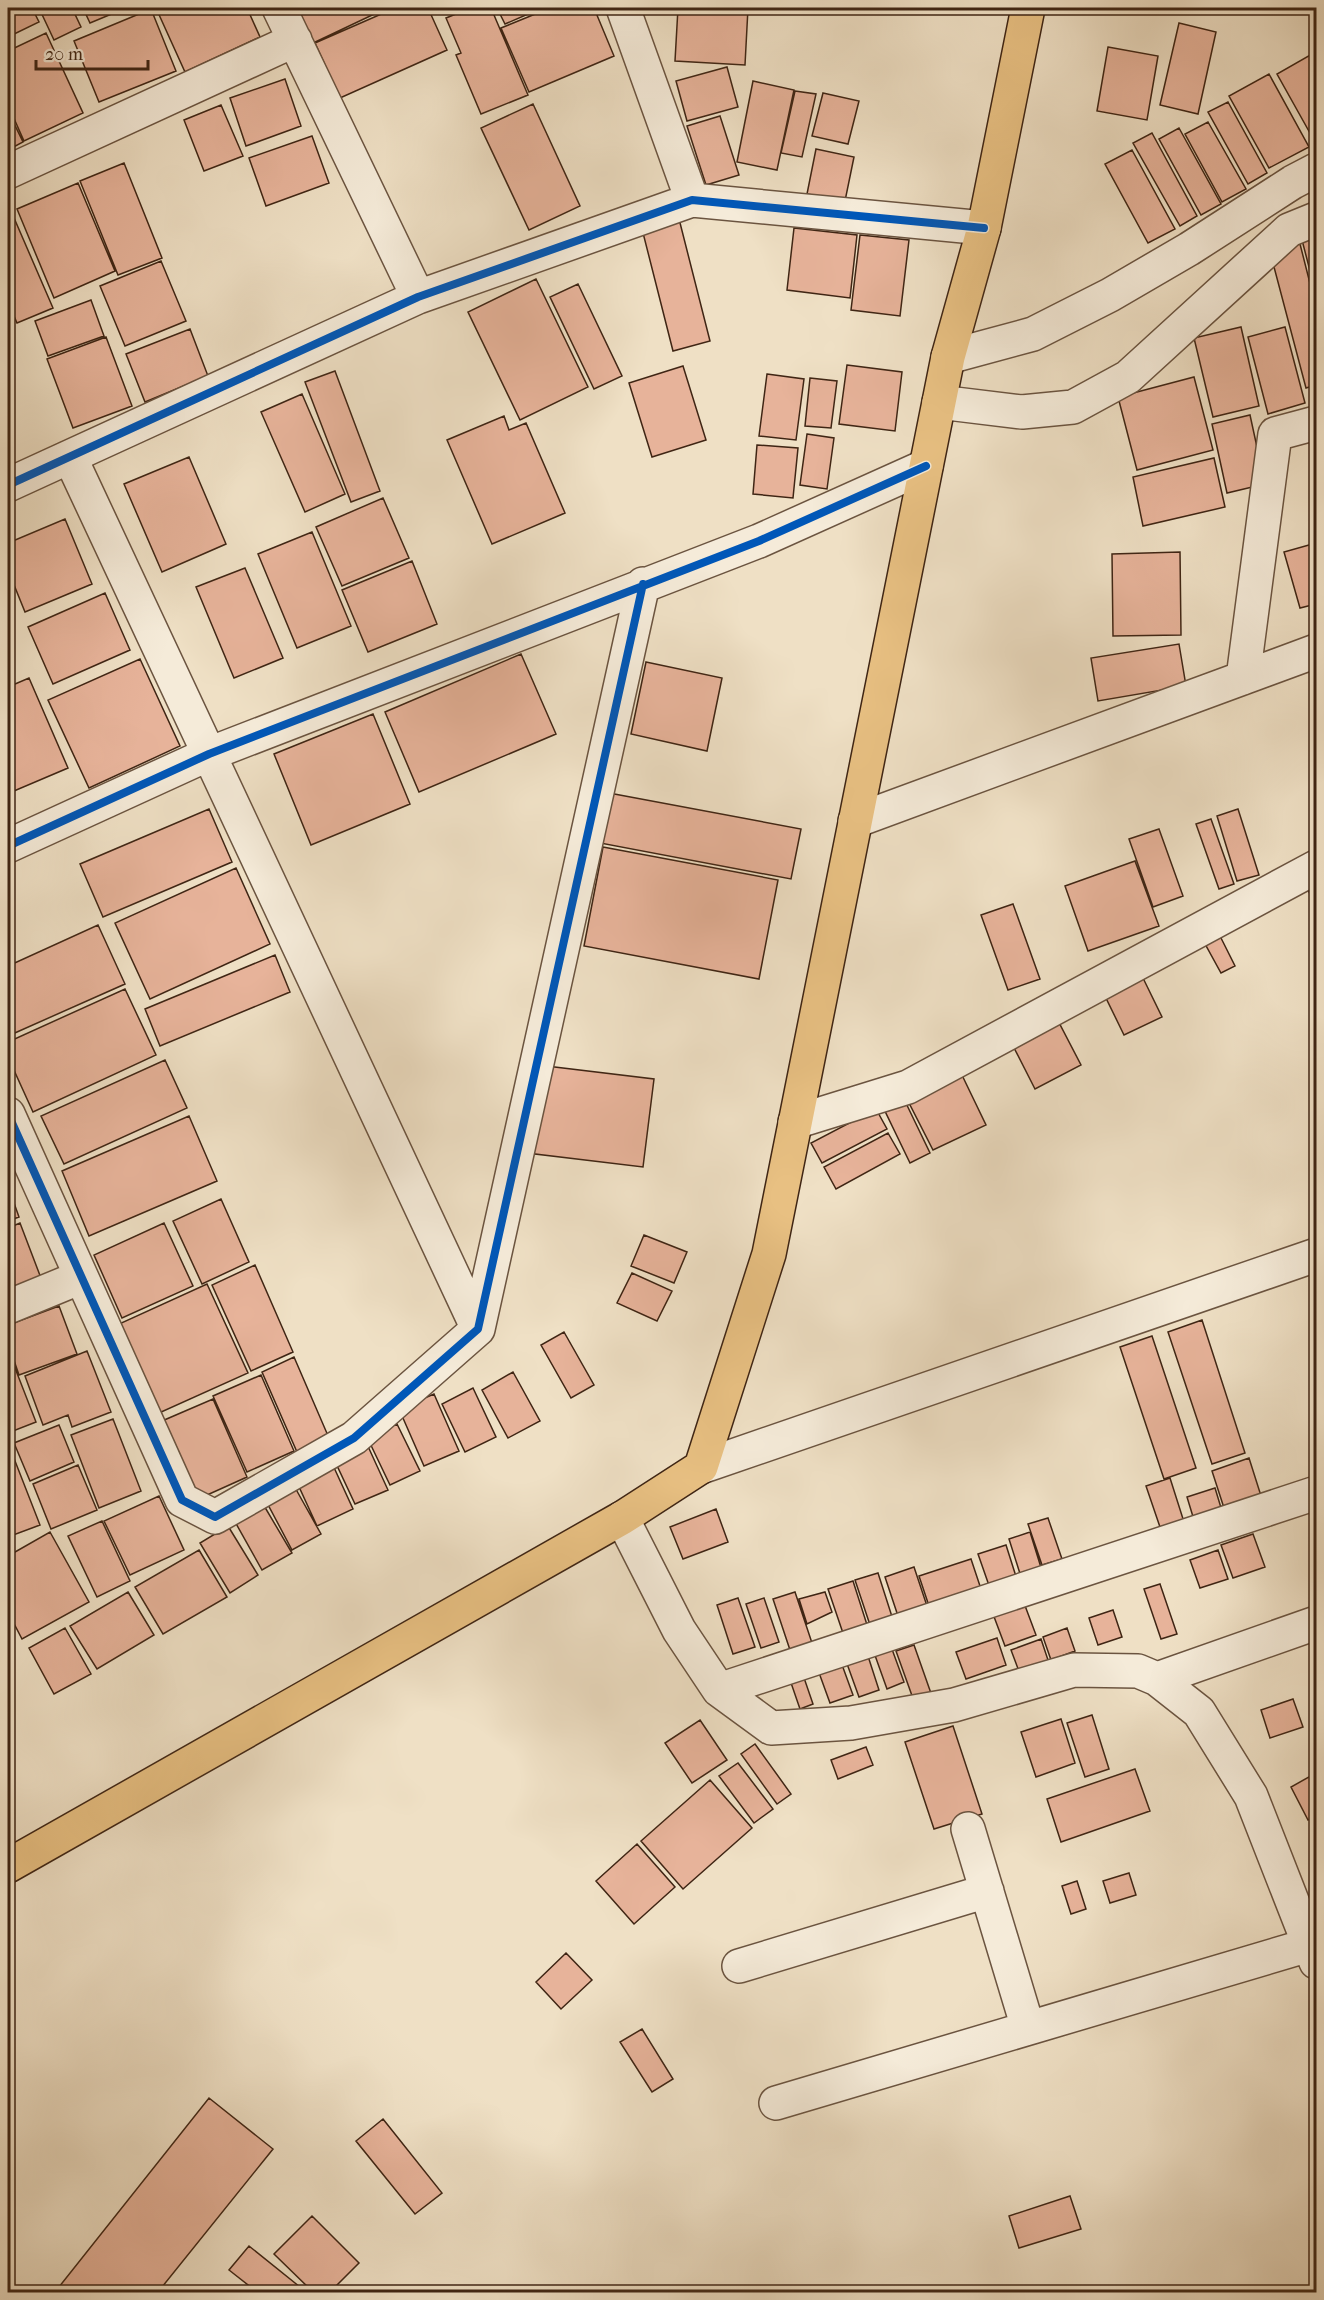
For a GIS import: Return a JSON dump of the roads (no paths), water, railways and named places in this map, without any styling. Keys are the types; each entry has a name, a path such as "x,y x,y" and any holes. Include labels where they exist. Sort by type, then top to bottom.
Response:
{"main road":[{"path":"8,1866 622,1518 701,1467 769,1254 948,357 984,228 1028,8"}],"street":[{"path":"279,8 418,297"},
{"path":"623,8 692,200"},
{"path":"8,172 295,40"},
{"path":"948,357 1033,334 1100,300 1317,170"},
{"path":"8,485 418,297 692,200 984,228"},
{"path":"939,402 1022,412 1073,407 1128,377 1289,230 1317,219"},
{"path":"1243,678 1275,434 1317,423"},
{"path":"70,457 478,1329"},
{"path":"8,846 209,754 759,541 926,466"},
{"path":"8,1114 182,1500 215,1517 354,1438 478,1329 643,584"},
{"path":"855,821 1317,651"},
{"path":"795,1122 908,1087 1317,867"},
{"path":"701,1467 1317,1256"},
{"path":"8,1308 81,1277"},
{"path":"719,1690 1317,1493"},
{"path":"622,1518 679,1630 719,1690 771,1728 851,1723 954,1705 1074,1670 1138,1671 1157,1679 1199,1712 1251,1796 1313,1954 1028,2028 776,2103"},
{"path":"1157,1679 1317,1623"},
{"path":"968,1829 1028,2028"},
{"path":"739,1966 987,1891"}]}
